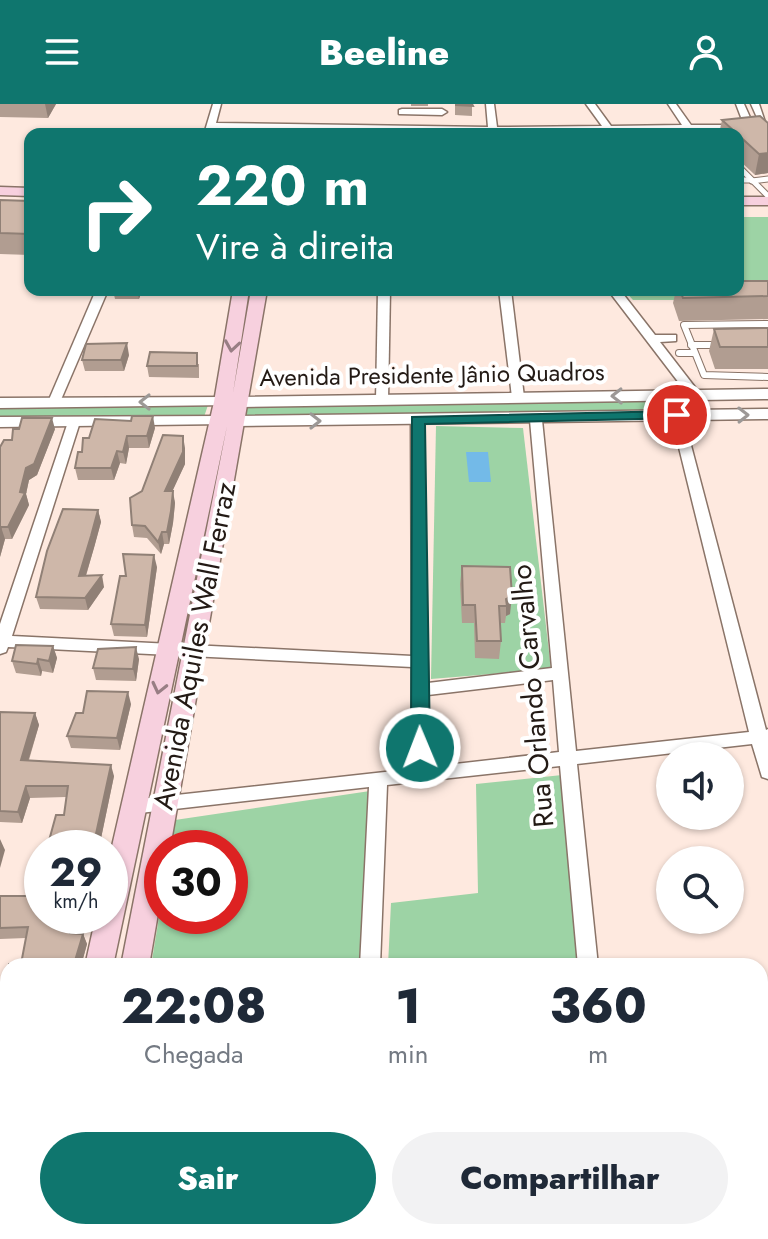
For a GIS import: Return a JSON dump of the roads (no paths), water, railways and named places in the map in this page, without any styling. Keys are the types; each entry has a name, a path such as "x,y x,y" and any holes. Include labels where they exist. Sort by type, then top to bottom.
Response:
{"main road":[{"path":"0,191 24,192"},
{"path":"744,200 768,198"},
{"path":"0,201 24,202"},
{"path":"744,209 768,209"},
{"name":"Avenida Aquiles Wall Ferraz","path":"136,958 163,806 195,652 230,412 240,296"},
{"name":"Avenida Aquiles Wall Ferraz","path":"126,830 168,650 258,296"},
{"name":"Avenida Aquiles Wall Ferraz","path":"101,958 106,934"}],"street":[{"path":"209,128 217,104"},
{"path":"490,104 493,128"},
{"path":"590,104 607,128"},
{"path":"672,104 697,128"},
{"path":"740,104 750,127"},
{"path":"733,128 765,124 755,104"},
{"path":"402,112 442,112"},
{"path":"54,402 99,296"},
{"path":"382,400 384,296"},
{"path":"506,296 518,397"},
{"path":"619,296 695,395 704,415"},
{"path":"651,339 672,338"},
{"path":"662,354 679,353"},
{"name":"Avenida Presidente Jânio Quadros","path":"0,422 74,422 382,400 768,394"},
{"name":"Avenida Presidente Jânio Quadros","path":"0,403 54,402 417,420 768,414"},
{"path":"677,415 764,736 768,772"},
{"path":"417,420 421,776"},
{"name":"Rua Orlando Carvalho","path":"536,420 587,958"},
{"path":"74,422 1,643 420,662"},
{"path":"419,690 560,673"},
{"path":"131,807 569,761 764,736"},
{"path":"370,958 378,782"}],"lane":[{"path":"744,172 768,198"},
{"path":"744,180 768,179"},
{"path":"768,324 684,325 704,375 768,377"},
{"path":"672,338 688,337"},
{"path":"679,353 722,345"}],"water":[{"path":"466,452 488,452 491,482 469,482"}]}
